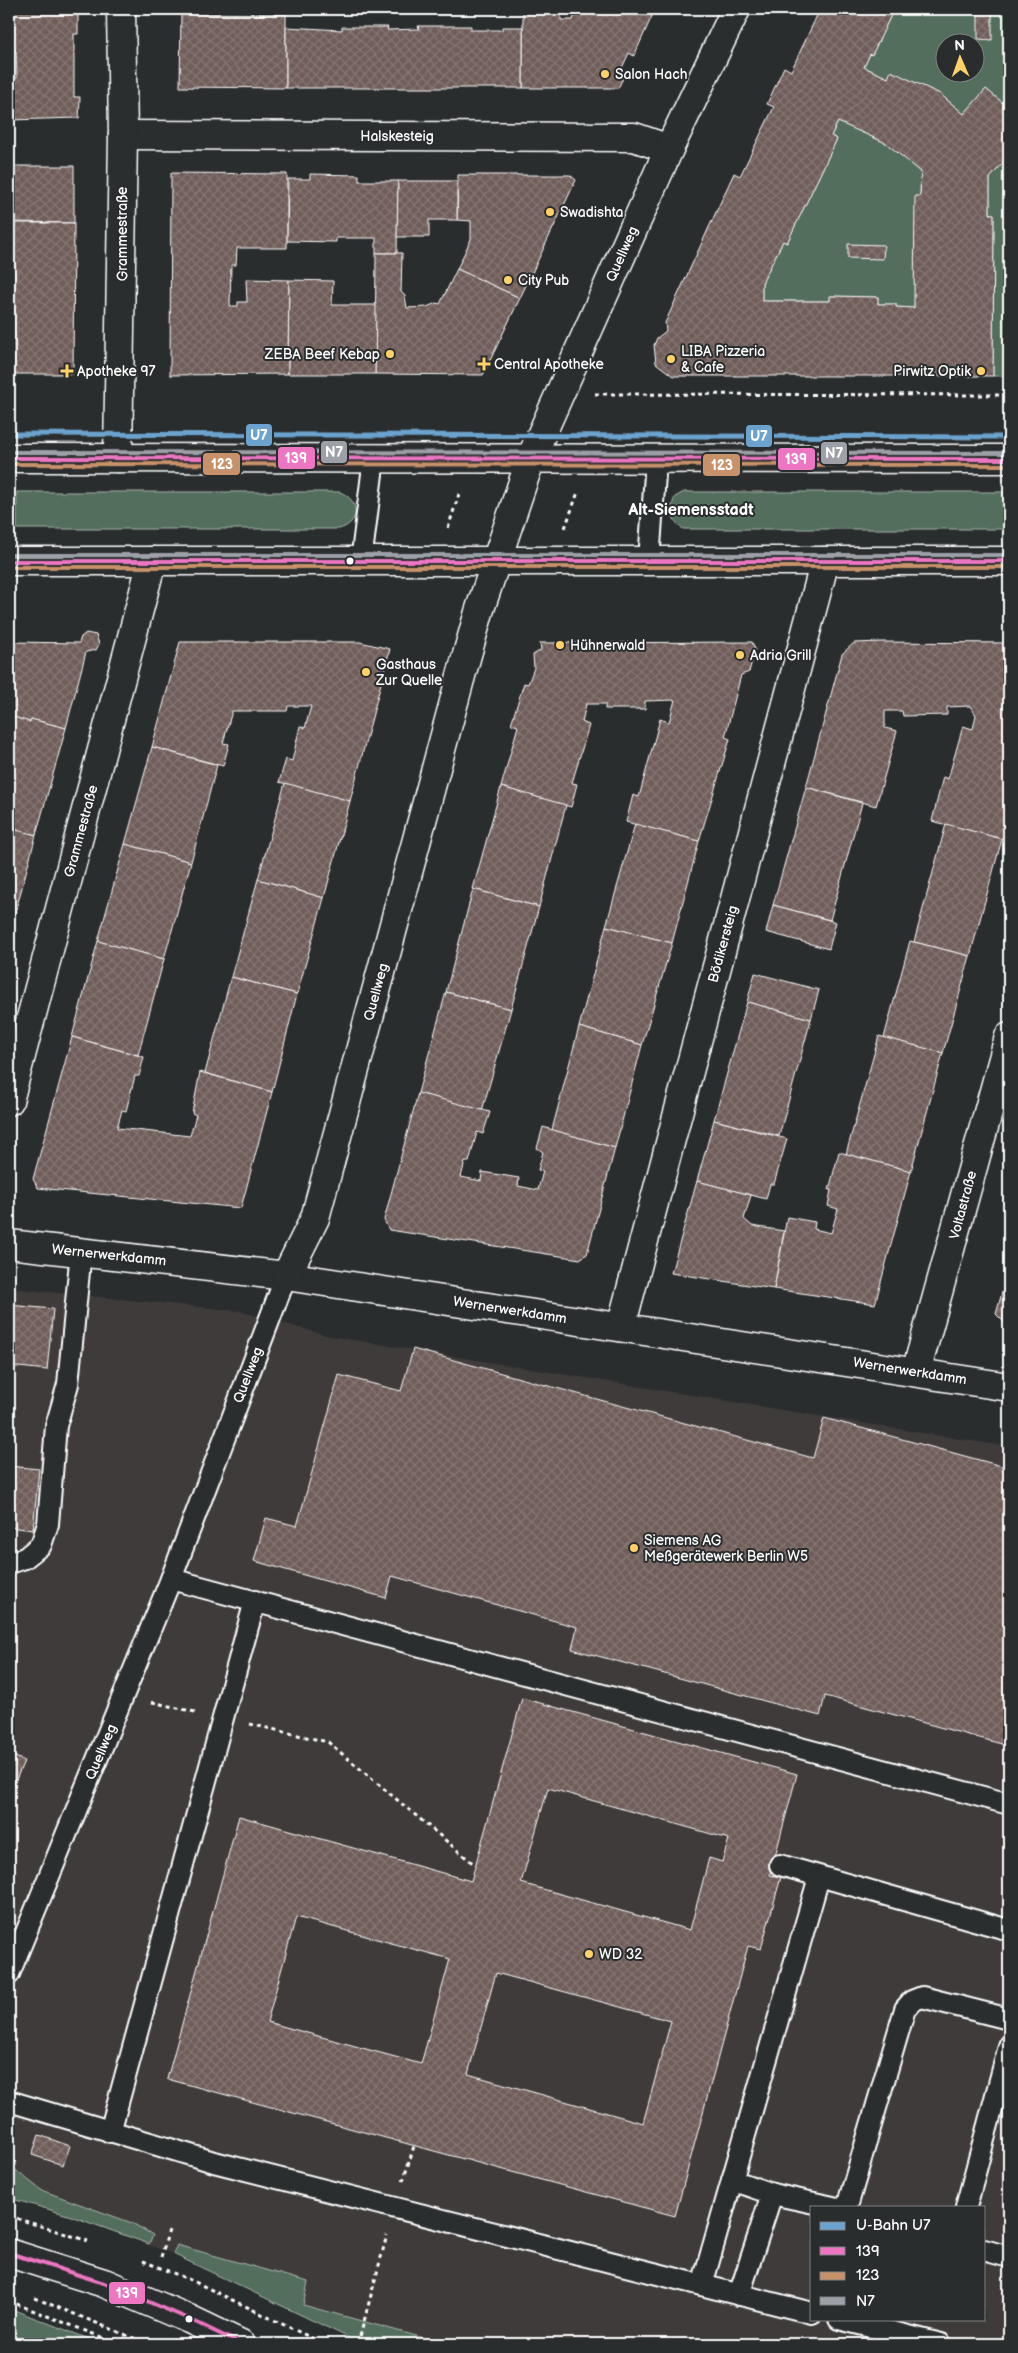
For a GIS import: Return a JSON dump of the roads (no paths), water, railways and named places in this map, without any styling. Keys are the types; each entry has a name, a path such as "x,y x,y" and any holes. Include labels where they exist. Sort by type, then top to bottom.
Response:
{"street":[{"name":"Grammestraße","path":"118,458 123,135 121,9"},
{"name":"Quellweg","path":"286,1276 315,1218 457,692 496,562 531,458 669,149 736,9"},
{"name":"Halskesteig","path":"123,135 634,137 669,149"},
{"path":"9,458 1009,459"},
{"path":"9,561 1009,561"},
{"name":"Grammestraße","path":"9,1100 152,561"},
{"name":"Bödikersteig","path":"621,1327 825,561"},
{"name":"Voltastraße","path":"916,1372 1009,1037"},
{"name":"Wernerwerkdamm","path":"9,1244 286,1276 1009,1387"},
{"path":"9,2253 104,2283 189,2319 241,2344"}],"lane":[{"path":"361,562 374,458"},
{"path":"649,562 656,459"},
{"path":"9,1563 24,1558 41,1545 48,1524 56,1426 68,1384 81,1251"},
{"name":"Quellweg","path":"9,1974 171,1579 286,1276"},
{"path":"171,1579 1009,1804"},
{"path":"110,2132 225,1719 255,1601"},
{"path":"780,1865 1009,1930"},
{"path":"702,2285 819,1877"},
{"path":"847,2206 905,2009 912,2002 922,1997 1009,2019"},
{"path":"966,2206 1009,2046"},
{"path":"9,2101 214,2162 810,2313"},
{"path":"732,2180 772,2194 828,2206"},
{"path":"739,2295 772,2194"},
{"path":"986,2251 1009,2257"},
{"path":"842,2320 941,2344"}],"metro line":[{"name":"U7","path":"9,434 1009,437"}],"place":[{"name":"Salon Hach","path":"605,74"},
{"name":"Swadishta","path":"550,212"},
{"name":"City Pub","path":"508,280"},
{"name":"ZEBA Beef Kebap","path":"390,354"},
{"name":"LIBA Pizzeria & Cafe","path":"671,359"},
{"name":"Central Apotheke","path":"484,364"},
{"name":"Apotheke 97","path":"67,371"},
{"name":"Pirwitz Optik","path":"981,371"},
{"name":"Hühnerwald","path":"560,645"},
{"name":"Adria Grill","path":"740,655"},
{"name":"Gasthaus Zur Quelle","path":"366,672"},
{"name":"Siemens AG Meßgerätewerk Berlin W5","path":"634,1548"},
{"name":"WD 32","path":"589,1954"}],"district":[{"name":"Alt-Siemensstadt","path":"691,510"}]}
